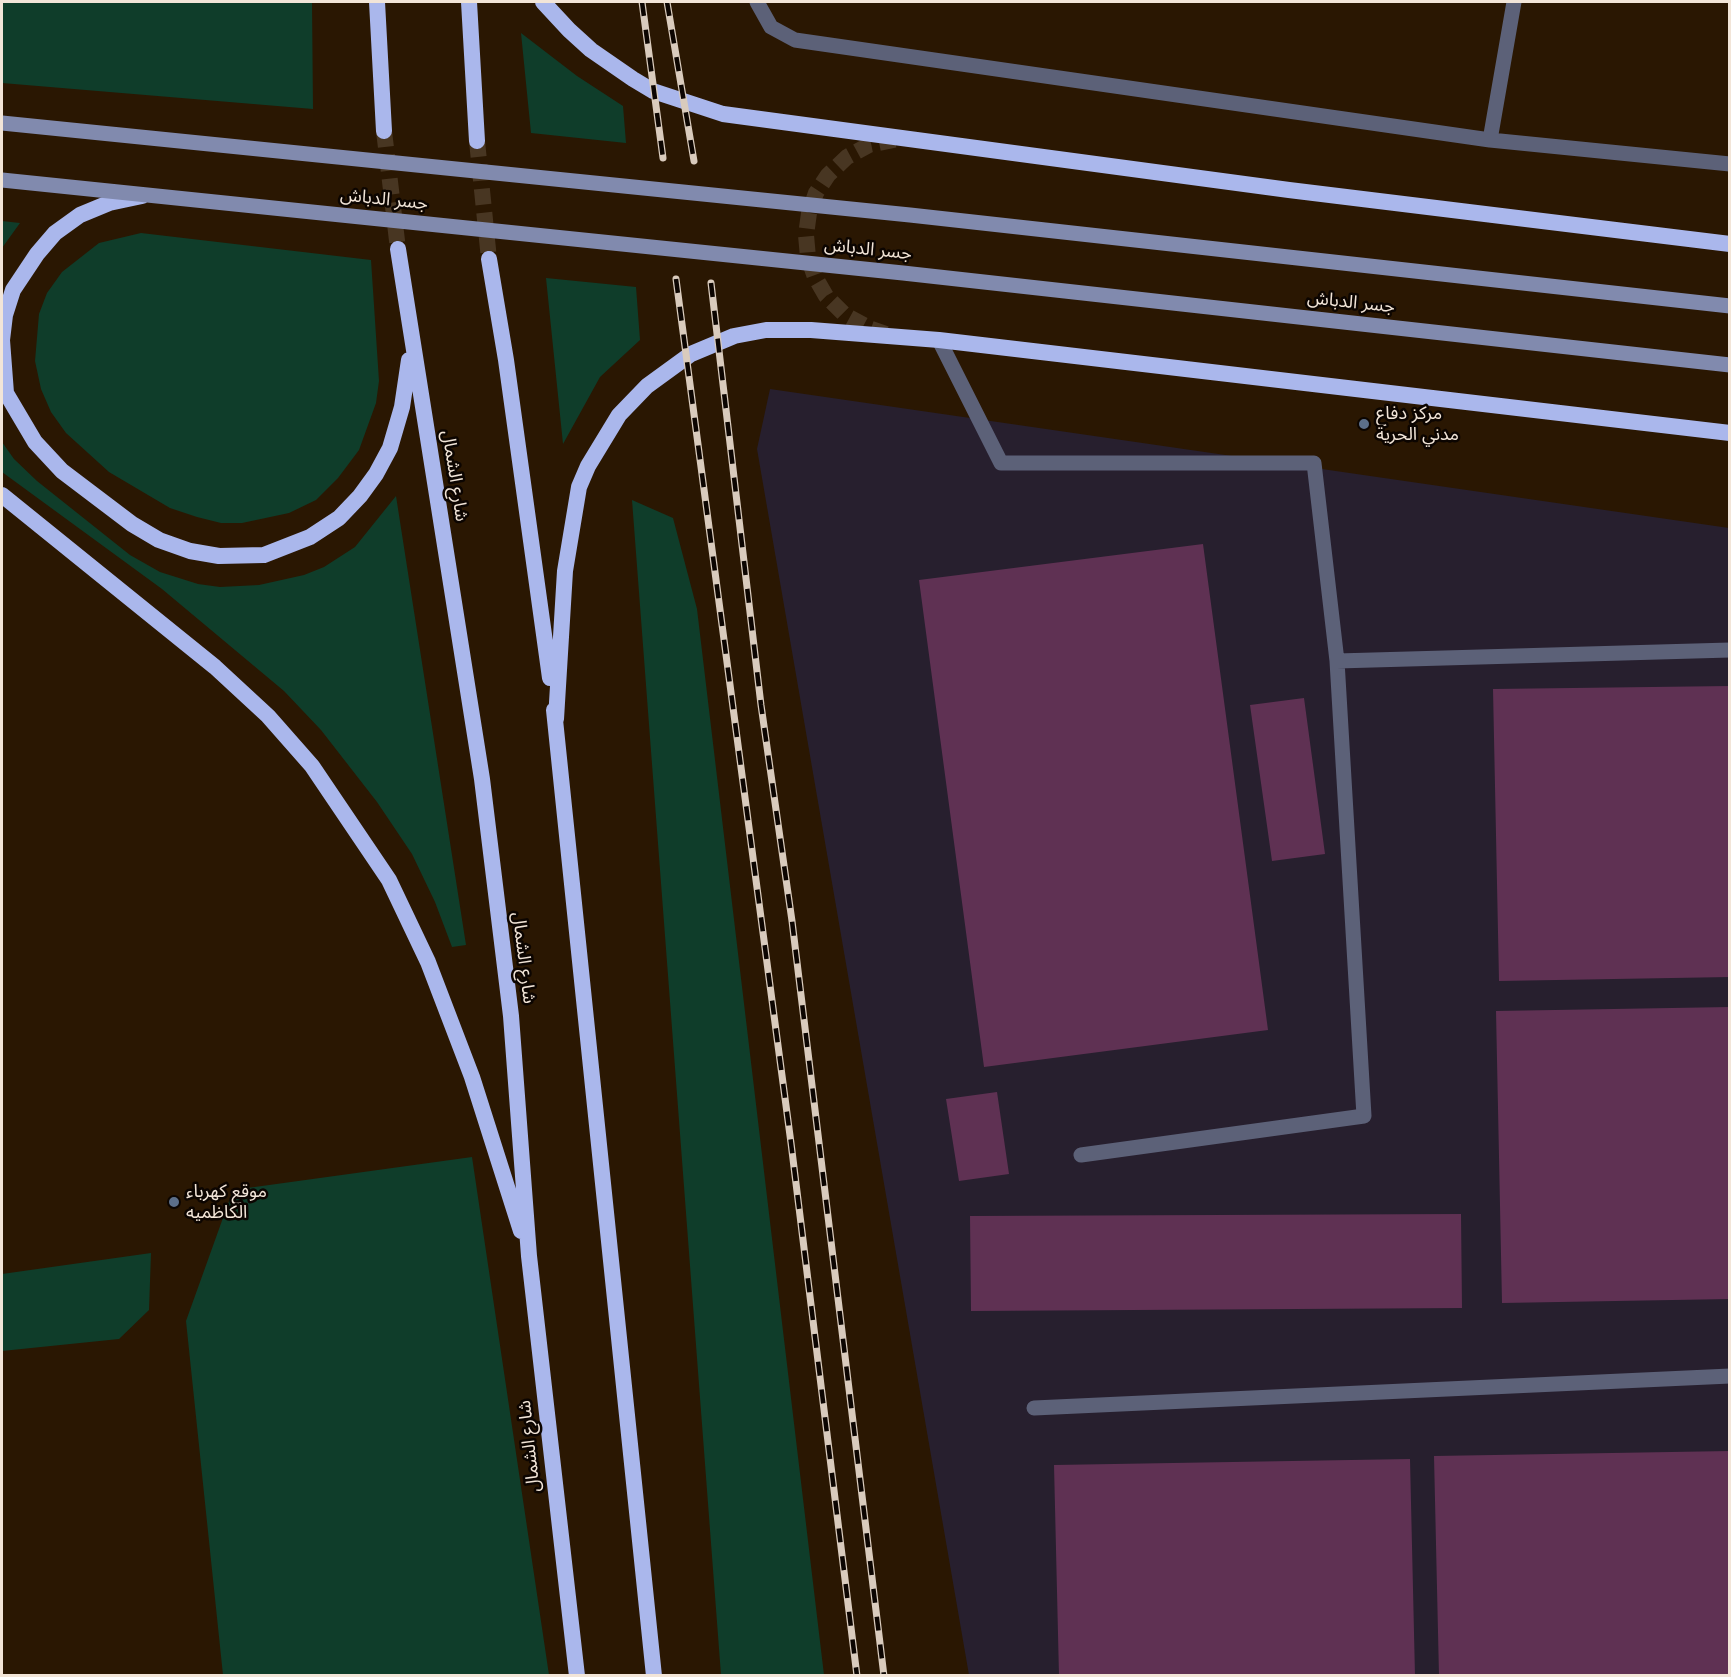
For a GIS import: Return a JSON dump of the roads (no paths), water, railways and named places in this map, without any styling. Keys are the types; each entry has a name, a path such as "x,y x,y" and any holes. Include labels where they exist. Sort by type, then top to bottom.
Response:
{"highway":[{"path":"377,2 384,131"},
{"path":"469,2 477,141"},
{"path":"543,2 568,30 591,50 633,79 653,91 723,114 1289,190 1730,244"},
{"path":"148,195 117,201 80,215 55,233 23,272 13,290 5,315 2,340 6,393 35,442 62,471 100,502 159,540 190,551 219,556 264,555 282,550 310,537 339,518 360,496 376,474 390,448 409,372 410,328"},
{"name":"شارع الشمال","path":"398,249 482,779 511,1016 529,1256 577,1676"},
{"path":"489,259 506,360 555,719 654,1676"},
{"path":"555,719 565,571 579,487 608,431 633,400 662,374 686,357 734,336 766,330 811,330 939,340 1730,433"},
{"path":"2,495 129,595 224,675 268,716 312,766 388,880 428,962 472,1077 529,1256"}],"main road":[{"path":"2,123 910,215 1730,306"},
{"name":"جسر الدباش","path":"2,180 903,273 1730,365"}],"street":[{"path":"757,2 771,27 795,40 1490,140 1730,164"},
{"path":"1490,140 1514,2"},
{"path":"939,340 1001,463 1314,463 1337,661 1364,1116 1081,1155"},
{"path":"1337,661 1730,650"},
{"path":"1034,1408 1730,1376"}],"tunnel":[{"path":"384,131 398,249"},
{"path":"886,334 845,315 826,296 815,277 808,257 806,235 809,213 816,193 828,175 847,157 869,145 898,139"},
{"path":"477,141 489,259"}],"railway":[{"path":"642,2 663,158"},
{"path":"667,2 694,161"},
{"path":"676,279 791,1143 857,1676"},
{"path":"711,283 761,705 792,921 884,1676"}],"place":[{"name":"مركز دفاع مدني الحرية","path":"1364,424"},
{"name":"موقع كهرباء الكاظميه","path":"174,1202"}]}
